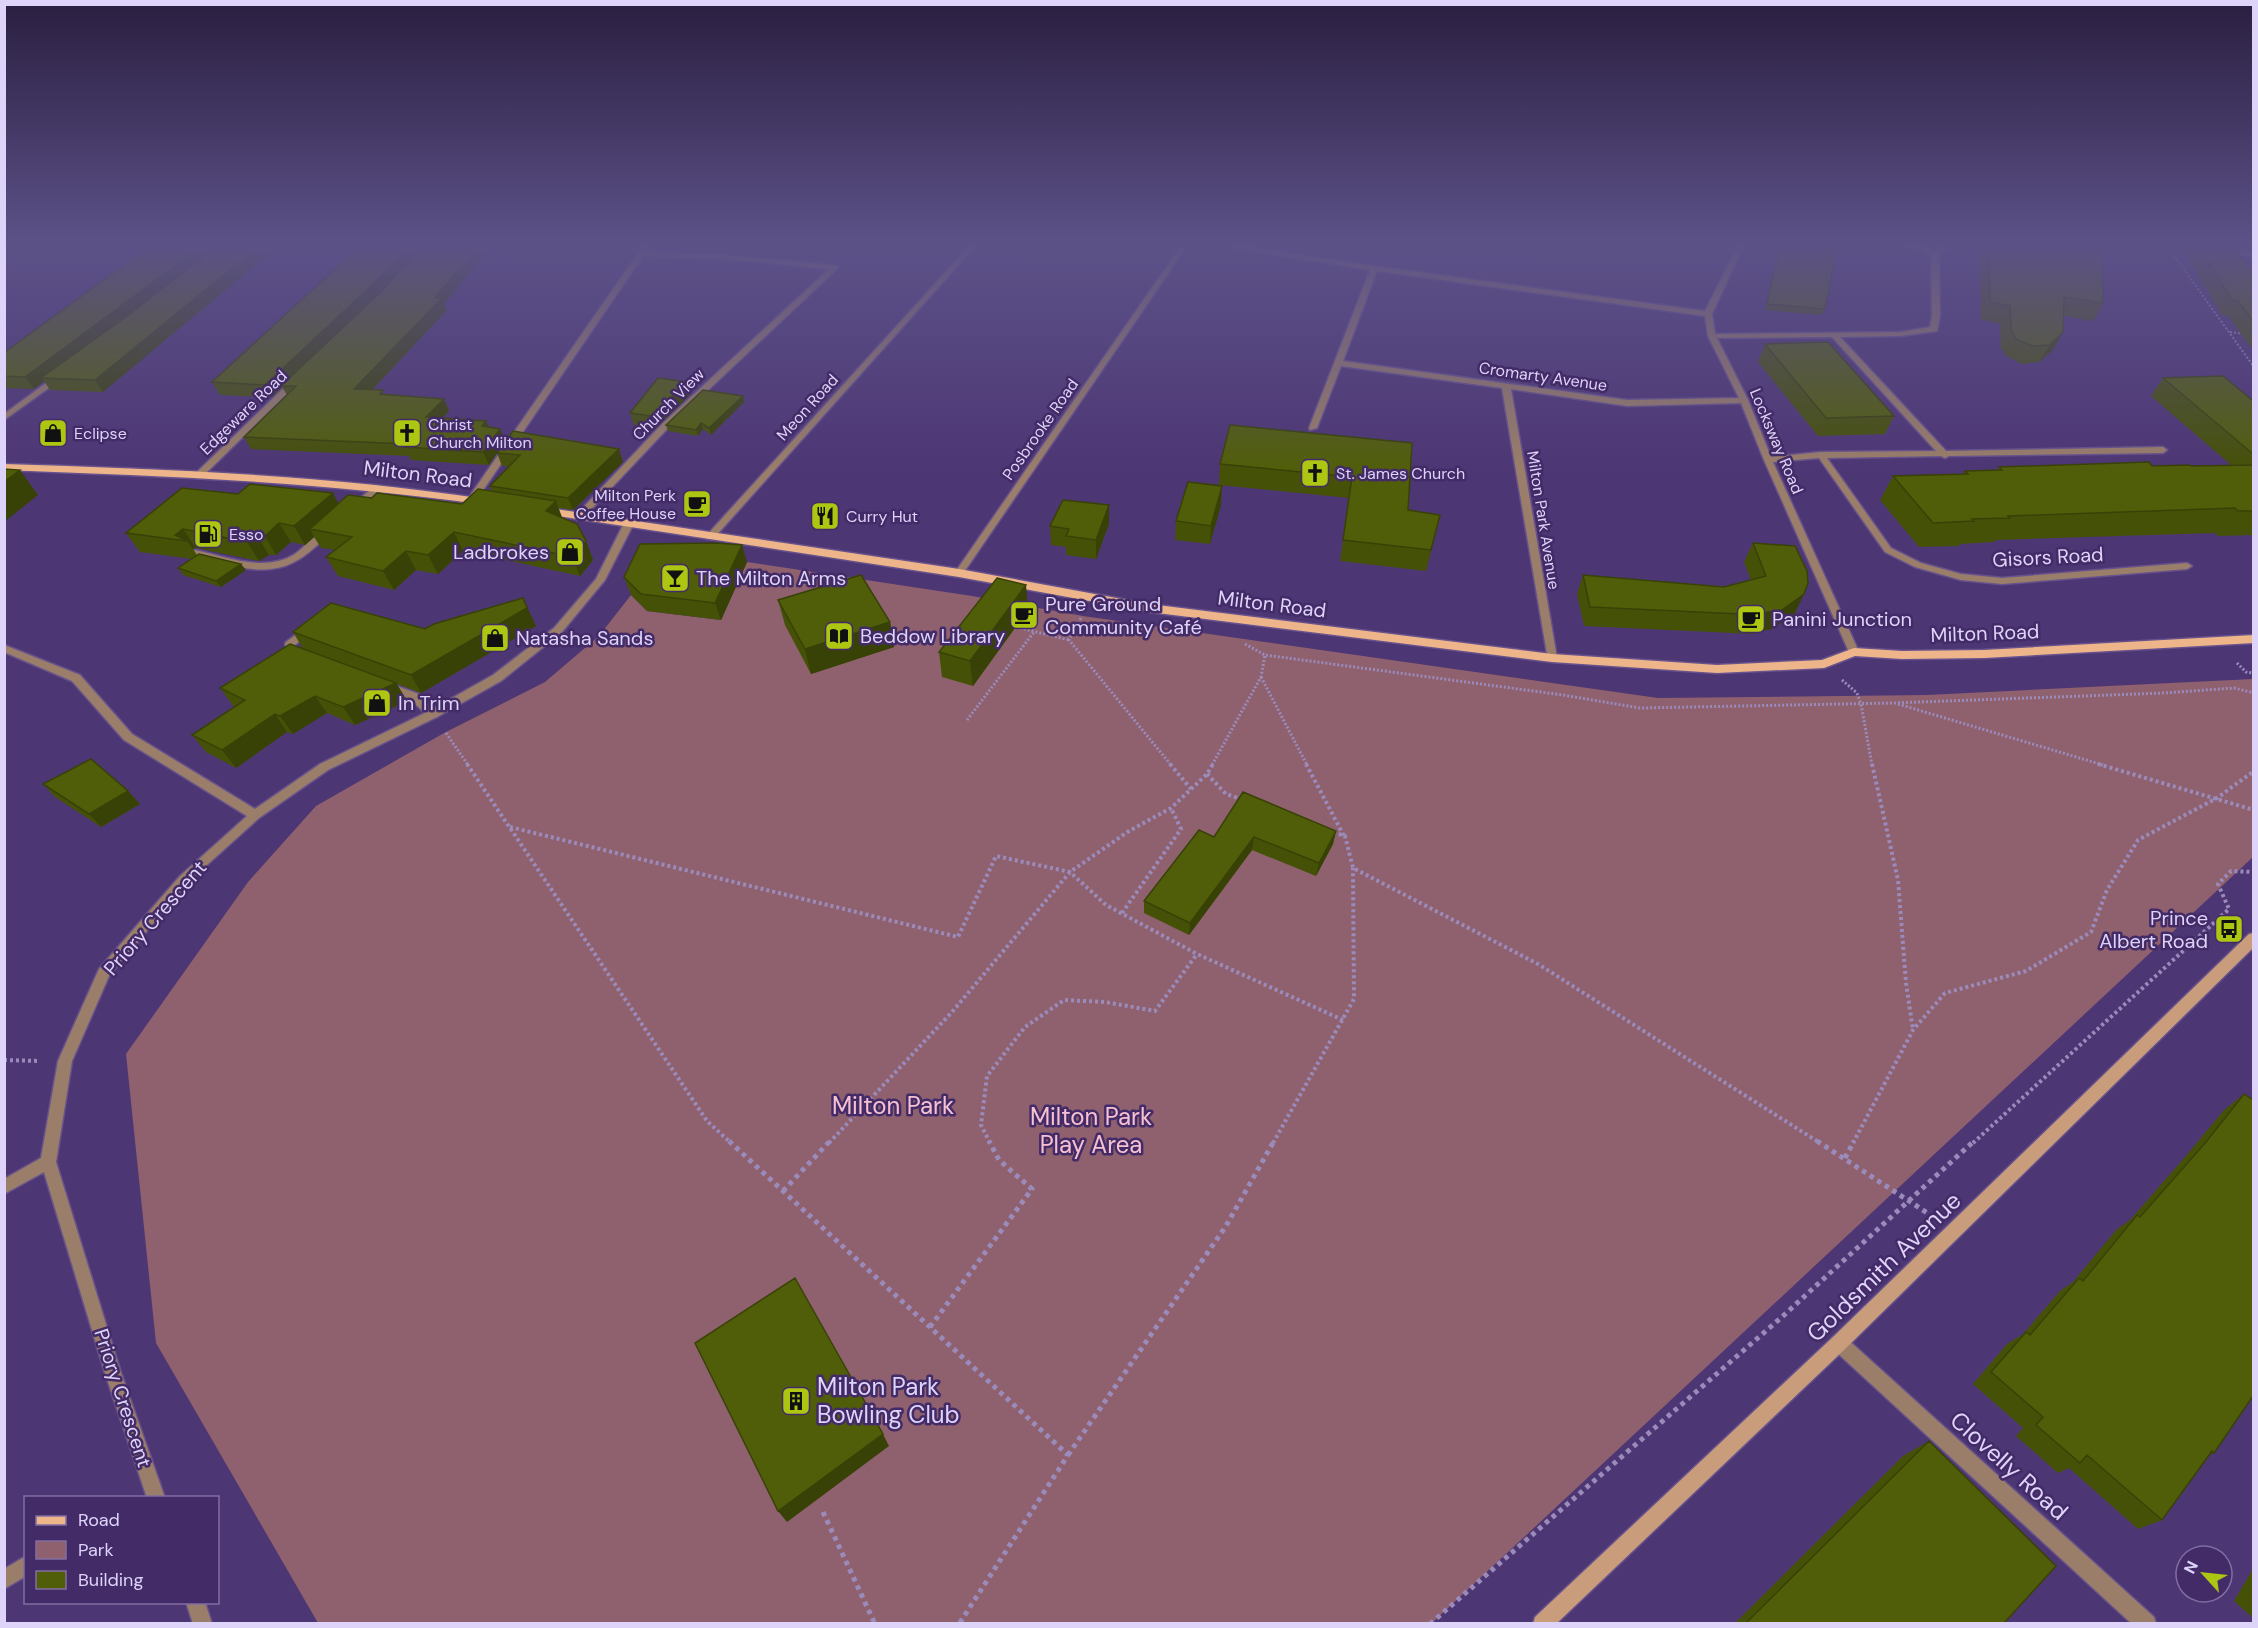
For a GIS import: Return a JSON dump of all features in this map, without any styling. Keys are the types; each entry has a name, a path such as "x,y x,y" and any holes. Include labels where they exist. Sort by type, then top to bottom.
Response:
{"main road":[{"name":"Milton Road","path":"4,467 200,474 376,488 493,503"},
{"name":"Milton Road","path":"525,508 959,573 1149,608 1552,658 1717,669 1824,664 1854,652 1902,655 1984,654 2253,639"},
{"name":"Goldsmith Avenue","path":"1542,1623 1955,1232 2253,938"}],"street":[{"path":"472,500 597,319"},
{"name":"Church View","path":"579,517 667,424 779,319"},
{"name":"Meon Road","path":"710,537 907,319"},
{"name":"Posbrooke Road","path":"959,573 1134,319"},
{"path":"1313,428 1355,319"},
{"name":"Locksway Road","path":"1709,319 1712,336 1744,399 1767,460 1854,652"},
{"path":"1712,336 1901,334 1934,329 1934,319"},
{"path":"1834,335 1945,455"},
{"name":"Cromarty Avenue","path":"1339,363 1627,403 1744,399"},
{"path":"4,418 69,370"},
{"name":"Edgeware Road","path":"200,474 302,376"},
{"name":"Milton Park Avenue","path":"1506,387 1552,658"},
{"path":"1767,460 1821,455 1945,455 2163,450"},
{"name":"Gisors Road","path":"1821,455 1888,550 1918,565 1961,577 2002,581 2187,566"},
{"path":"351,511 376,488"},
{"name":"Priory Crescent","path":"156,1496 113,1373 48,1162 65,1061 104,973 184,879 255,815 324,766 433,714 497,678 558,630 600,580 628,525"},
{"path":"195,553 249,565 270,566 285,563 309,548 334,526"},
{"path":"308,659 292,652 290,644 316,623"},
{"path":"4,648 76,678 128,737 255,815"},
{"path":"379,683 415,697 433,714"},
{"path":"4,1187 48,1162"},
{"name":"Clovelly Road","path":"1839,1343 2147,1623"},
{"path":"4,1580 24,1566"},
{"path":"196,1604 203,1623"}],"path":[{"path":"2220,319 2253,367"},
{"path":"2229,332 2253,335"},
{"path":"1067,593 1083,616 1069,640"},
{"path":"1016,627 1069,640 1191,789"},
{"path":"967,720 1034,632"},
{"path":"783,1191 952,1012 1070,872 1129,831 1171,808 1206,774 1261,677 1265,655 1552,693 1640,708 1893,703 2163,693 2234,688 2253,693"},
{"path":"1824,664 1857,693 1862,704 1875,777 1898,880 1906,983 1914,1030"},
{"path":"959,1623 1068,1455 1226,1226 1354,999 1353,868 1345,836 1261,677"},
{"path":"1893,703 2253,810"},
{"path":"433,714 707,1121 1068,1455"},
{"path":"1845,1158 1886,1078 1914,1030 1945,993 2026,971 2091,932 2107,890 2138,840 2217,798 2253,771"},
{"path":"1206,774 1226,794 1248,801"},
{"path":"1122,913 1181,829 1171,808"},
{"path":"509,827 958,937 996,856 1070,872 1106,905 1197,954 1343,1020"},
{"path":"1323,829 1345,836"},
{"path":"1353,868 1538,964 1845,1158 1955,1232"},
{"path":"1430,1623 1911,1201 2229,909 2218,884 2231,871 2253,872"},
{"path":"930,1327 1032,1189 999,1160 981,1125 987,1076 1025,1027 1064,1000 1106,1002 1155,1011 1197,954"},
{"path":"4,1060 65,1061"},
{"path":"823,1512 875,1623"}],"green space":[{"name":"Milton Park","path":"747,562 972,596 1083,616 1658,698 1927,695 2253,679 2253,857 1432,1623 318,1623 156,1343 126,1054 248,882 316,806 444,733 545,682 599,636 631,595 647,611 721,620"}],"building":[{"path":"50,319 103,319 25,377 4,376 4,353"},
{"path":"123,319 170,319 95,380 41,378"},
{"path":"281,319 336,319 265,385 212,382"},
{"path":"352,319 422,319 354,389 383,390 380,394 444,399 426,417 486,421 482,426 500,429 483,452 404,447 407,444 244,437 296,386 281,386"},
{"path":"2011,319 2063,319 2063,332 2050,345 2032,346 2016,339 2011,330"},
{"path":"1828,342 1894,416 1826,418 1765,344"},
{"path":"2223,376 2253,401 2253,454 2163,378"},
{"path":"658,378 687,382 651,416 630,413"},
{"path":"703,390 743,396 709,428 701,423 696,430 666,425"},
{"path":"1230,425 1412,443 1408,510 1440,515 1431,550 1343,540 1352,477 1220,464"},
{"path":"513,431 619,449 568,498 490,486 520,455 497,453"},
{"path":"2149,462 2152,466 2253,465 2253,511 2238,511 2235,508 2008,516 2010,518 1933,523 1893,476 1968,474 1965,471 2002,470 1999,467"},
{"path":"4,469 20,470 4,482"},
{"path":"1188,482 1222,486 1211,526 1176,521"},
{"path":"250,484 333,493 294,526 279,523 265,536 257,536 247,542 183,529 175,535 187,541 126,533 182,488 238,494"},
{"path":"478,489 556,501 546,511 577,524 586,541 572,557 454,532 428,555 406,551 383,571 326,557 352,537 310,529 348,495 372,498 377,493 462,504"},
{"path":"1063,500 1109,505 1096,540 1066,536 1069,529 1050,526"},
{"path":"1753,543 1795,546 1807,571 1808,583 1804,594 1782,610 1763,613 1763,615 1590,607 1583,575 1724,587 1766,576"},
{"path":"640,544 742,545 715,603 641,594 624,577"},
{"path":"199,554 241,564 216,581 178,568"},
{"path":"861,575 890,622 805,649 778,600"},
{"path":"997,578 1026,585 970,661 939,652"},
{"path":"523,598 527,608 411,675 293,632 331,603 425,629 434,624"},
{"path":"290,644 396,683 343,707 315,696 280,716 275,714 222,750 192,735 245,700 220,688"},
{"path":"91,759 128,791 89,814 43,784"},
{"path":"1243,792 1336,831 1319,863 1254,837 1190,923 1144,901 1199,830 1214,837"},
{"path":"2244,1094 2253,1100 2253,1396 2214,1453 2212,1451 2162,1520 2087,1455 2080,1463 2036,1425 2043,1417 1991,1372 2026,1332 2030,1335 2079,1278 2083,1281 2137,1215 2140,1217 2206,1142"},
{"name":"Milton Park Bowling Club","path":"795,1278 883,1434 778,1511 695,1343"},
{"path":"1929,1441 2056,1566 2004,1623 1746,1623"}],"place":[{"name":"Eclipse","path":"53,433"},
{"name":"Christ Church Milton","path":"407,433"},
{"name":"St. James Church","path":"1315,473"},
{"name":"Milton Perk Coffee House","path":"697,504"},
{"name":"Curry Hut","path":"825,516"},
{"name":"Esso","path":"208,534"},
{"name":"Ladbrokes","path":"570,552"},
{"name":"The Milton Arms","path":"675,578"},
{"name":"Pure Ground Community Café","path":"1024,615"},
{"name":"Panini Junction","path":"1751,619"},
{"name":"Beddow Library","path":"839,636"},
{"name":"Natasha Sands","path":"495,638"},
{"name":"In Trim","path":"377,703"},
{"name":"Prince Albert Road","path":"2229,929"},
{"name":"Milton Park Bowling Club","path":"796,1401"}],"park label":[{"name":"Milton Park Play Area","path":"1091,1131"}]}
